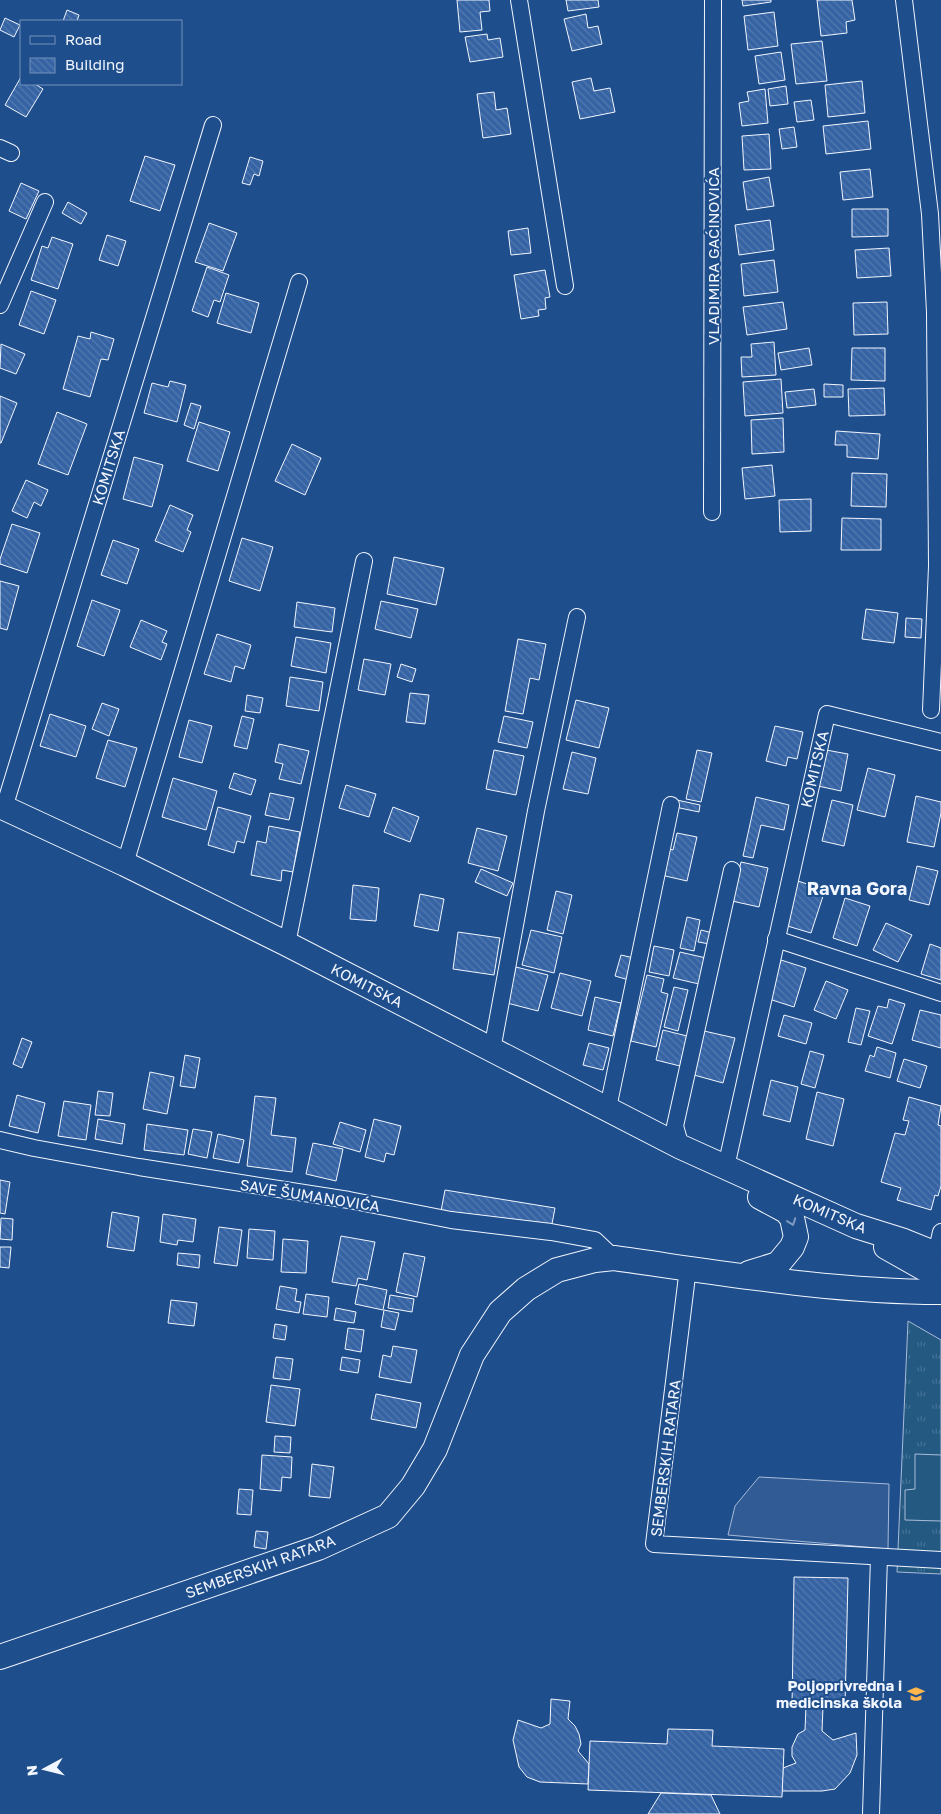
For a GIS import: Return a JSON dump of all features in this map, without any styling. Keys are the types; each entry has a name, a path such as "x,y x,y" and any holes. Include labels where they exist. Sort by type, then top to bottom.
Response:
{"main road":[{"name":"KOMITSKA","path":"2,807 125,864 287,944 681,1147 856,1226 876,1241 938,1260"},
{"path":"681,1147 706,1167 730,1182 786,1211 792,1218 796,1237 792,1247 778,1264 740,1276"},
{"name":"SEMBERSKIH RATARA","path":"2,1656 318,1548 388,1516 413,1486 435,1449 472,1355 500,1312 526,1289 557,1270 595,1260 614,1258 740,1276 878,1291 941,1292"},
{"path":"878,1291 893,1280 938,1260"}],"street":[{"path":"519,0 565,286"},
{"name":"VLADIMIRA GAĆINOVIĆA","path":"712,512 713,0"},
{"path":"904,0 935,213 937,497 936,604 931,710"},
{"name":"KOMITSKA","path":"2,807 213,125"},
{"path":"0,305 45,202"},
{"path":"125,864 299,282"},
{"path":"287,944 364,561"},
{"path":"492,1050 536,811 577,617"},
{"name":"KOMITSKA","path":"726,1167 827,714 941,742"},
{"path":"608,1108 671,805"},
{"path":"681,1147 675,1126 732,870"},
{"path":"776,939 941,993"},
{"name":"SAVE ŠUMANOVIĆA","path":"0,1140 129,1166 349,1200 451,1220 551,1232 595,1240 614,1258"},
{"name":"SEMBERSKIH RATARA","path":"688,1268 654,1544 941,1560"},
{"path":"871,1814 879,1557"}],"green space":[{"path":"908,1321 941,1340 941,1574 897,1572"},
{"path":"915,1454 941,1455 941,1521 905,1520 905,1490 915,1489"}],"shaded area":[{"path":"759,1477 889,1484 888,1549 728,1535 735,1506"}],"building":[{"path":"457,0 489,0 490,11 480,12 482,30 460,32"},
{"path":"566,0 598,0 599,7 568,11"},
{"path":"742,0 771,0 771,2 743,6"},
{"path":"817,0 852,0 855,20 846,22 847,33 821,36"},
{"path":"67,10 79,15 77,20 63,20"},
{"path":"774,12 778,46 748,50 744,16"},
{"path":"586,14 588,28 598,26 602,44 572,51 564,19"},
{"path":"5,18 20,25 14,37 0,30"},
{"path":"487,34 488,40 500,38 503,57 470,62 465,37"},
{"path":"822,41 827,81 796,84 791,44"},
{"path":"781,52 785,80 759,84 755,56"},
{"path":"591,78 594,91 610,88 615,112 580,119 572,82"},
{"path":"20,79 20,85 37,85 43,89 26,117 5,105"},
{"path":"862,81 865,113 828,117 825,85"},
{"path":"786,86 788,104 770,106 768,89"},
{"path":"765,89 768,123 742,126 739,103 749,101 747,92"},
{"path":"494,92 496,110 507,108 511,134 483,138 477,94"},
{"path":"811,100 814,120 797,122 794,102"},
{"path":"868,121 871,149 826,154 823,126"},
{"path":"794,127 797,147 782,149 779,129"},
{"path":"769,134 771,169 744,170 742,136"},
{"path":"145,156 175,165 160,211 130,201"},
{"path":"250,157 263,161 259,176 254,174 250,185 242,183"},
{"path":"870,169 873,197 843,200 840,172"},
{"path":"769,177 774,206 747,210 743,182"},
{"path":"21,183 39,191 26,219 9,211"},
{"path":"68,202 87,213 81,224 62,213"},
{"path":"852,209 888,209 888,236 852,237"},
{"path":"770,220 774,250 739,255 735,225"},
{"path":"209,223 237,233 223,271 195,262"},
{"path":"528,228 531,253 511,255 508,231"},
{"path":"107,235 126,241 118,266 99,260"},
{"path":"52,237 73,244 58,289 31,280 42,246 48,248"},
{"path":"889,248 891,276 857,278 855,250"},
{"path":"774,260 778,292 744,296 741,264"},
{"path":"207,267 229,275 220,302 214,300 208,317 192,311"},
{"path":"545,270 550,297 545,298 546,309 538,310 539,316 521,319 514,275"},
{"path":"31,291 56,300 44,334 19,325"},
{"path":"226,293 259,303 251,333 217,323"},
{"path":"783,302 787,329 747,335 743,307"},
{"path":"887,302 888,334 854,335 853,303"},
{"path":"91,332 114,339 108,360 101,359 90,397 63,389 78,336 90,339"},
{"path":"774,342 776,375 742,377 741,357 752,357 751,344"},
{"path":"1,344 25,354 16,374 0,368"},
{"path":"809,348 812,365 781,370 778,353"},
{"path":"852,348 885,348 885,381 851,380"},
{"path":"781,379 783,413 745,416 743,382"},
{"path":"170,381 186,385 177,422 144,413 152,383 168,387"},
{"path":"824,384 843,385 843,397 824,397"},
{"path":"884,388 885,415 849,416 848,389"},
{"path":"814,389 816,405 787,408 785,392"},
{"path":"0,396 17,403 1,443 0,443"},
{"path":"191,403 201,406 194,429 184,425"},
{"path":"57,412 87,424 68,475 38,464"},
{"path":"783,418 784,452 752,454 751,420"},
{"path":"199,422 230,432 218,471 187,461"},
{"path":"836,431 880,434 878,459 847,457 847,445 835,445"},
{"path":"292,444 321,458 305,495 275,481"},
{"path":"134,457 163,465 152,507 123,499"},
{"path":"772,465 775,496 745,499 742,468"},
{"path":"852,473 887,474 886,507 851,506"},
{"path":"26,480 48,490 41,506 34,502 27,518 12,511"},
{"path":"811,499 811,531 780,532 779,500"},
{"path":"170,505 193,515 187,530 191,532 183,552 155,541"},
{"path":"842,518 881,519 881,550 841,550"},
{"path":"12,524 40,533 27,573 0,564"},
{"path":"242,538 273,547 260,591 229,581"},
{"path":"113,540 139,549 127,584 101,575"},
{"path":"394,557 444,568 436,605 387,594"},
{"path":"0,581 19,586 7,630 0,628"},
{"path":"92,600 120,610 104,656 77,646"},
{"path":"381,601 418,609 411,638 375,629"},
{"path":"297,602 335,608 332,632 294,627"},
{"path":"866,609 898,613 894,643 862,639"},
{"path":"906,618 922,619 921,638 905,637"},
{"path":"141,620 167,631 162,642 167,644 161,660 130,647"},
{"path":"217,634 251,645 244,669 235,666 231,682 204,674"},
{"path":"296,637 331,643 326,673 291,666"},
{"path":"518,639 546,644 539,680 530,678 523,714 505,711"},
{"path":"364,659 391,664 385,695 358,690"},
{"path":"401,664 416,669 412,682 397,677"},
{"path":"290,677 323,682 319,711 286,706"},
{"path":"410,693 429,695 425,724 406,722"},
{"path":"247,695 263,698 260,713 245,711"},
{"path":"576,700 609,708 599,748 566,740"},
{"path":"102,703 119,709 109,736 92,729"},
{"path":"50,714 86,726 76,757 40,746"},
{"path":"242,716 254,719 247,749 234,746"},
{"path":"504,716 533,722 527,748 498,742"},
{"path":"189,720 212,726 202,763 179,757"},
{"path":"775,726 803,732 797,759 788,757 786,766 766,761"},
{"path":"108,740 137,748 125,787 96,778"},
{"path":"279,744 309,751 301,784 279,779 283,764 275,762"},
{"path":"494,750 524,756 516,795 486,789"},
{"path":"697,750 712,753 701,802 686,799"},
{"path":"826,750 848,754 841,791 818,786"},
{"path":"572,752 596,758 588,794 563,789"},
{"path":"868,768 895,775 885,817 857,810"},
{"path":"234,773 256,780 251,795 229,788"},
{"path":"173,778 217,791 206,830 162,817"},
{"path":"346,785 376,794 369,817 339,808"},
{"path":"270,793 294,798 289,820 265,815"},
{"path":"916,796 941,802 941,813 934,847 907,842"},
{"path":"756,797 789,805 784,830 761,825 753,858 743,856"},
{"path":"677,800 700,805 699,812 675,807"},
{"path":"832,800 853,805 844,846 822,841"},
{"path":"218,807 251,816 244,843 237,841 234,853 208,845"},
{"path":"393,807 419,817 410,842 384,832"},
{"path":"269,826 300,832 293,872 282,870 281,881 251,875 257,841 266,843"},
{"path":"477,828 507,836 498,871 468,863"},
{"path":"677,833 697,837 687,881 661,875 667,848 673,850"},
{"path":"741,862 768,868 759,907 732,901"},
{"path":"917,866 938,871 929,905 909,900"},
{"path":"481,869 513,883 507,896 475,882"},
{"path":"798,881 825,890 811,933 784,925"},
{"path":"353,885 379,888 376,921 350,919"},
{"path":"556,891 572,895 563,934 547,930"},
{"path":"420,894 444,899 438,931 414,926"},
{"path":"845,898 870,906 857,946 833,938"},
{"path":"687,917 700,920 694,951 680,948"},
{"path":"886,923 912,935 898,962 873,950"},
{"path":"531,930 562,937 554,973 522,965"},
{"path":"701,930 713,933 710,944 698,942"},
{"path":"458,932 500,938 494,975 453,969"},
{"path":"930,944 941,948 941,980 921,974"},
{"path":"654,946 674,950 669,976 649,972"},
{"path":"680,952 706,958 699,984 673,978"},
{"path":"621,955 634,958 629,980 615,976"},
{"path":"781,960 806,968 794,1007 769,999"},
{"path":"516,967 548,975 538,1011 507,1003"},
{"path":"560,973 591,981 582,1016 551,1008"},
{"path":"647,975 664,979 661,992 668,994 656,1047 631,1041"},
{"path":"826,981 848,990 836,1019 814,1010"},
{"path":"674,987 688,990 678,1031 664,1027"},
{"path":"595,997 621,1003 613,1036 588,1030"},
{"path":"889,999 905,1004 892,1044 868,1036 878,1006 887,1008"},
{"path":"856,1008 870,1011 861,1045 848,1042"},
{"path":"920,1010 941,1015 941,1048 912,1040"},
{"path":"784,1015 812,1023 806,1044 778,1036"},
{"path":"663,1030 687,1036 680,1066 656,1060"},
{"path":"704,1031 735,1038 723,1083 694,1075"},
{"path":"22,1038 32,1042 22,1068 13,1064"},
{"path":"589,1043 609,1048 603,1070 583,1065"},
{"path":"877,1047 896,1053 890,1078 865,1071 870,1055 874,1057"},
{"path":"810,1051 824,1055 815,1088 801,1084"},
{"path":"185,1055 200,1058 195,1088 180,1086"},
{"path":"904,1059 927,1066 920,1088 897,1081"},
{"path":"150,1072 174,1077 167,1114 143,1109"},
{"path":"771,1080 798,1087 790,1122 763,1115"},
{"path":"98,1091 113,1093 110,1116 95,1115"},
{"path":"817,1092 844,1099 833,1146 806,1139"},
{"path":"17,1095 45,1103 38,1133 9,1126"},
{"path":"255,1096 276,1098 271,1135 296,1138 292,1172 247,1166"},
{"path":"909,1097 941,1106 938,1125 941,1126 941,1186 938,1196 935,1195 931,1210 897,1200 901,1188 881,1182 895,1133 905,1135 909,1121 903,1120"},
{"path":"64,1101 91,1105 86,1140 58,1136"},
{"path":"98,1119 125,1124 122,1144 95,1139"},
{"path":"374,1119 401,1126 394,1155 386,1153 384,1162 365,1157"},
{"path":"340,1122 366,1130 360,1152 333,1144"},
{"path":"147,1124 188,1130 184,1155 144,1150"},
{"path":"193,1129 212,1132 207,1158 188,1154"},
{"path":"218,1134 244,1140 239,1163 213,1158"},
{"path":"313,1143 343,1149 336,1181 306,1174"},
{"path":"0,1180 10,1182 5,1214 0,1213"},
{"path":"445,1190 555,1208 551,1229 441,1211"},
{"path":"112,1212 139,1217 134,1251 107,1247"},
{"path":"163,1214 196,1219 193,1242 178,1240 177,1245 160,1242"},
{"path":"1,1218 13,1219 12,1240 0,1239"},
{"path":"219,1227 242,1230 237,1266 214,1263"},
{"path":"249,1229 275,1231 273,1260 247,1258"},
{"path":"341,1236 375,1242 367,1280 358,1278 356,1286 332,1282"},
{"path":"283,1239 308,1241 306,1273 281,1272"},
{"path":"0,1247 11,1247 9,1268 0,1267"},
{"path":"178,1253 200,1255 199,1268 177,1265"},
{"path":"404,1253 425,1257 417,1297 396,1292"},
{"path":"359,1284 387,1290 383,1310 355,1304"},
{"path":"280,1286 297,1289 295,1301 301,1302 299,1313 276,1309"},
{"path":"306,1294 329,1297 327,1317 303,1314"},
{"path":"390,1295 414,1299 412,1312 388,1308"},
{"path":"171,1300 197,1303 194,1326 168,1323"},
{"path":"336,1308 356,1312 354,1323 334,1320"},
{"path":"384,1310 399,1313 395,1330 381,1327"},
{"path":"275,1324 287,1326 285,1340 273,1338"},
{"path":"348,1328 364,1330 361,1352 345,1349"},
{"path":"393,1346 417,1350 411,1383 379,1377 383,1355 391,1357"},
{"path":"276,1357 293,1359 290,1380 273,1378"},
{"path":"342,1357 360,1360 358,1373 340,1370"},
{"path":"271,1385 300,1389 295,1426 266,1422"},
{"path":"376,1394 421,1403 416,1428 371,1419"},
{"path":"275,1436 291,1437 290,1453 274,1452"},
{"path":"262,1455 292,1457 291,1478 282,1477 281,1491 260,1489"},
{"path":"312,1464 334,1467 330,1498 309,1496"},
{"path":"239,1489 253,1490 251,1515 237,1514"},
{"path":"256,1531 268,1532 266,1549 254,1547"},
{"path":"794,1577 848,1578 845,1707 792,1706"},
{"path":"551,1699 570,1701 568,1719 575,1726 579,1734 581,1744 578,1751 589,1764 588,1784 540,1782 527,1777 519,1767 513,1740 518,1720 541,1728 550,1724"},
{"path":"806,1706 823,1707 822,1731 833,1740 856,1733 857,1755 850,1773 835,1789 822,1791 782,1791 783,1768 796,1763 792,1756 792,1747 798,1734 805,1730"},
{"path":"668,1729 713,1730 712,1746 784,1749 782,1797 588,1790 590,1741 667,1744"},
{"path":"661,1793 711,1795 720,1814 648,1814"}],"place":[{"name":"Poljoprivredna i medicinska škola","path":"916,1694"}],"district":[{"name":"Ravna Gora","path":"857,888"}]}
